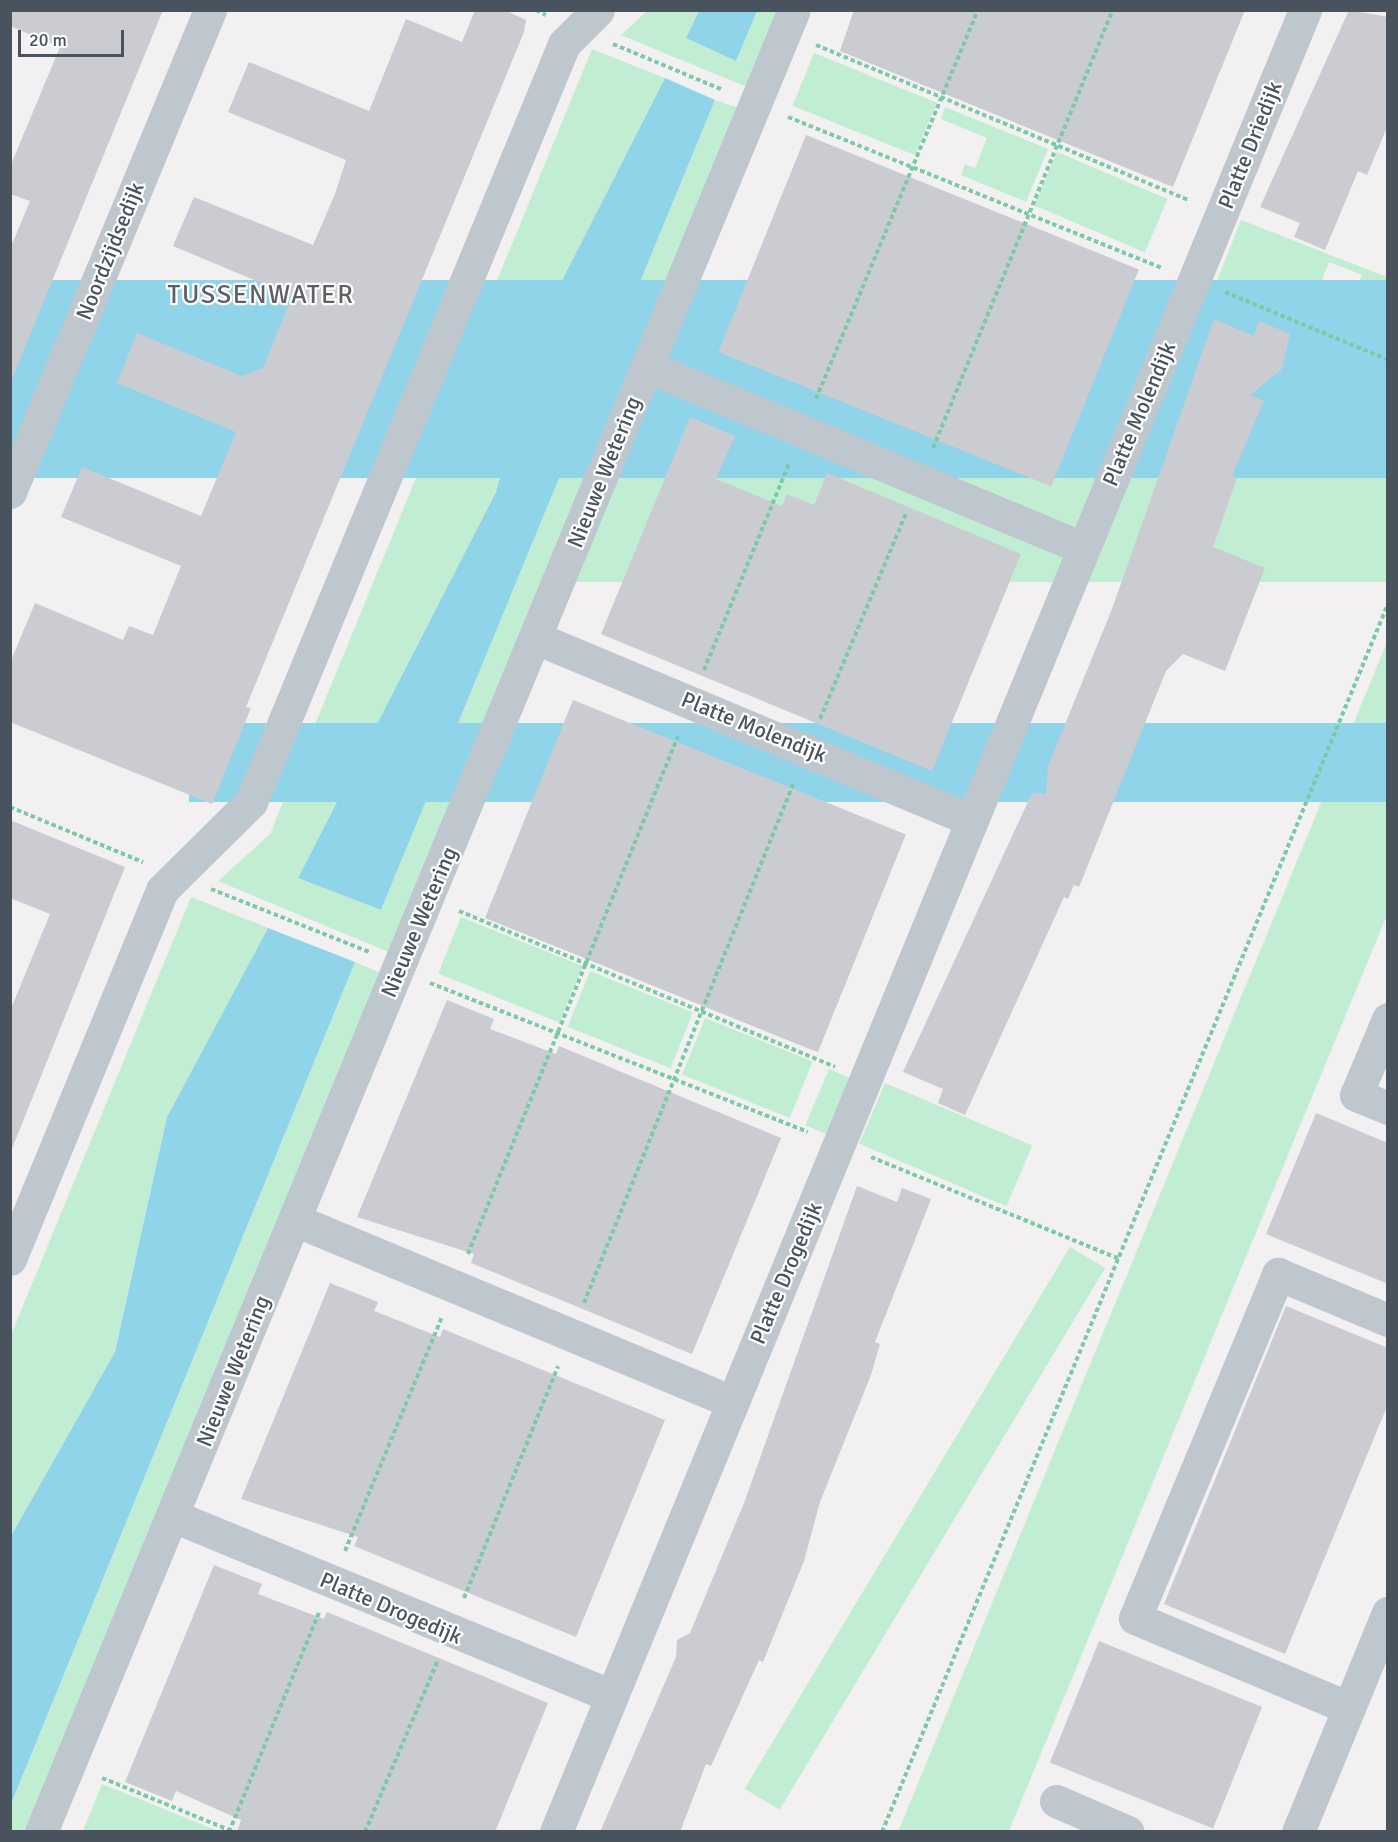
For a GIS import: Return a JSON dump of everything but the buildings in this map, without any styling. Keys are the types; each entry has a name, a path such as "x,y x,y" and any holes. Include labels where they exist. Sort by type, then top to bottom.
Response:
{"street":[{"name":"Noordzijdsedijk","path":"10,492 210,10"},
{"name":"Platte Driedijk","path":"1196,279 1305,10"},
{"path":"10,1259 162,890 251,802 564,44 588,19"},
{"name":"Nieuwe Wetering","path":"41,1832 73,1766 172,1516 430,899 790,22"},
{"name":"Platte Molendijk","path":"839,1145 1082,548 1196,279"},
{"path":"648,367 1082,548"},
{"name":"Platte Molendijk","path":"536,639 807,749 970,820"},
{"path":"1388,1019 1356,1095 1388,1108"},
{"name":"Platte Drogedijk","path":"556,1832 839,1145"},
{"path":"295,1220 732,1401"},
{"path":"1348,1708 1135,1618 1278,1274 1388,1320"},
{"name":"Platte Drogedijk","path":"172,1516 450,1632 611,1696"},
{"path":"1298,1832 1388,1613"},
{"path":"1056,1801 1128,1832"}],"path":[{"path":"536,10 588,19 756,104 1196,279 1388,360"},
{"path":"73,1766 231,1831 559,1034 691,702 978,10"},
{"path":"1029,214 1113,10"},
{"path":"790,22 943,98 1222,214"},
{"path":"882,1832 1388,604"},
{"path":"365,1832 450,1632 807,749"},
{"path":"430,899 866,1080"},
{"path":"398,971 1120,1259"}],"green space":[{"path":"647,11 699,11 686,38 736,61 757,11 781,11 749,88 621,35"},
{"path":"592,49 665,78 545,314 496,492 298,878 381,910 715,100 742,109 391,953 218,881 270,834"},
{"path":"814,53 936,102 915,155 793,106"},
{"path":"945,107 1048,149 1026,202 961,175 965,164 975,168 987,138 941,119"},
{"path":"1057,152 1167,199 1145,252 1034,205"},
{"path":"1241,220 1387,277 1362,342 1340,329 1362,275 1329,262 1307,318 1217,281"},
{"path":"570,478 1387,478 1387,582 570,582"},
{"path":"1387,642 1387,915 1009,1831 898,1832"},
{"path":"191,897 268,928 167,1117 115,1352 11,1536 11,1335"},
{"path":"461,917 582,966 560,1023 438,974"},
{"path":"355,962 385,975 29,1831 11,1832 11,1804"},
{"path":"590,971 693,1013 670,1068 568,1027"},
{"path":"705,1018 813,1061 790,1118 682,1075"},
{"path":"829,1069 853,1079 829,1135 805,1125"},
{"path":"885,1083 1032,1146 1006,1206 859,1144"},
{"path":"1070,1247 1105,1268 780,1810 744,1789"},
{"path":"102,1784 218,1831 83,1831"}],"water":[{"path":"699,11 757,11 736,61 686,38"},
{"path":"665,78 715,100 381,910 298,878 496,492 545,314"},
{"path":"10,280 1387,280 1387,478 10,478"},
{"path":"189,723 1387,723 1387,802 189,802"},
{"path":"268,928 355,962 11,1804 11,1536 115,1352 167,1117"}],"district":[{"name":"TUSSENWATER","path":"261,296"}]}
